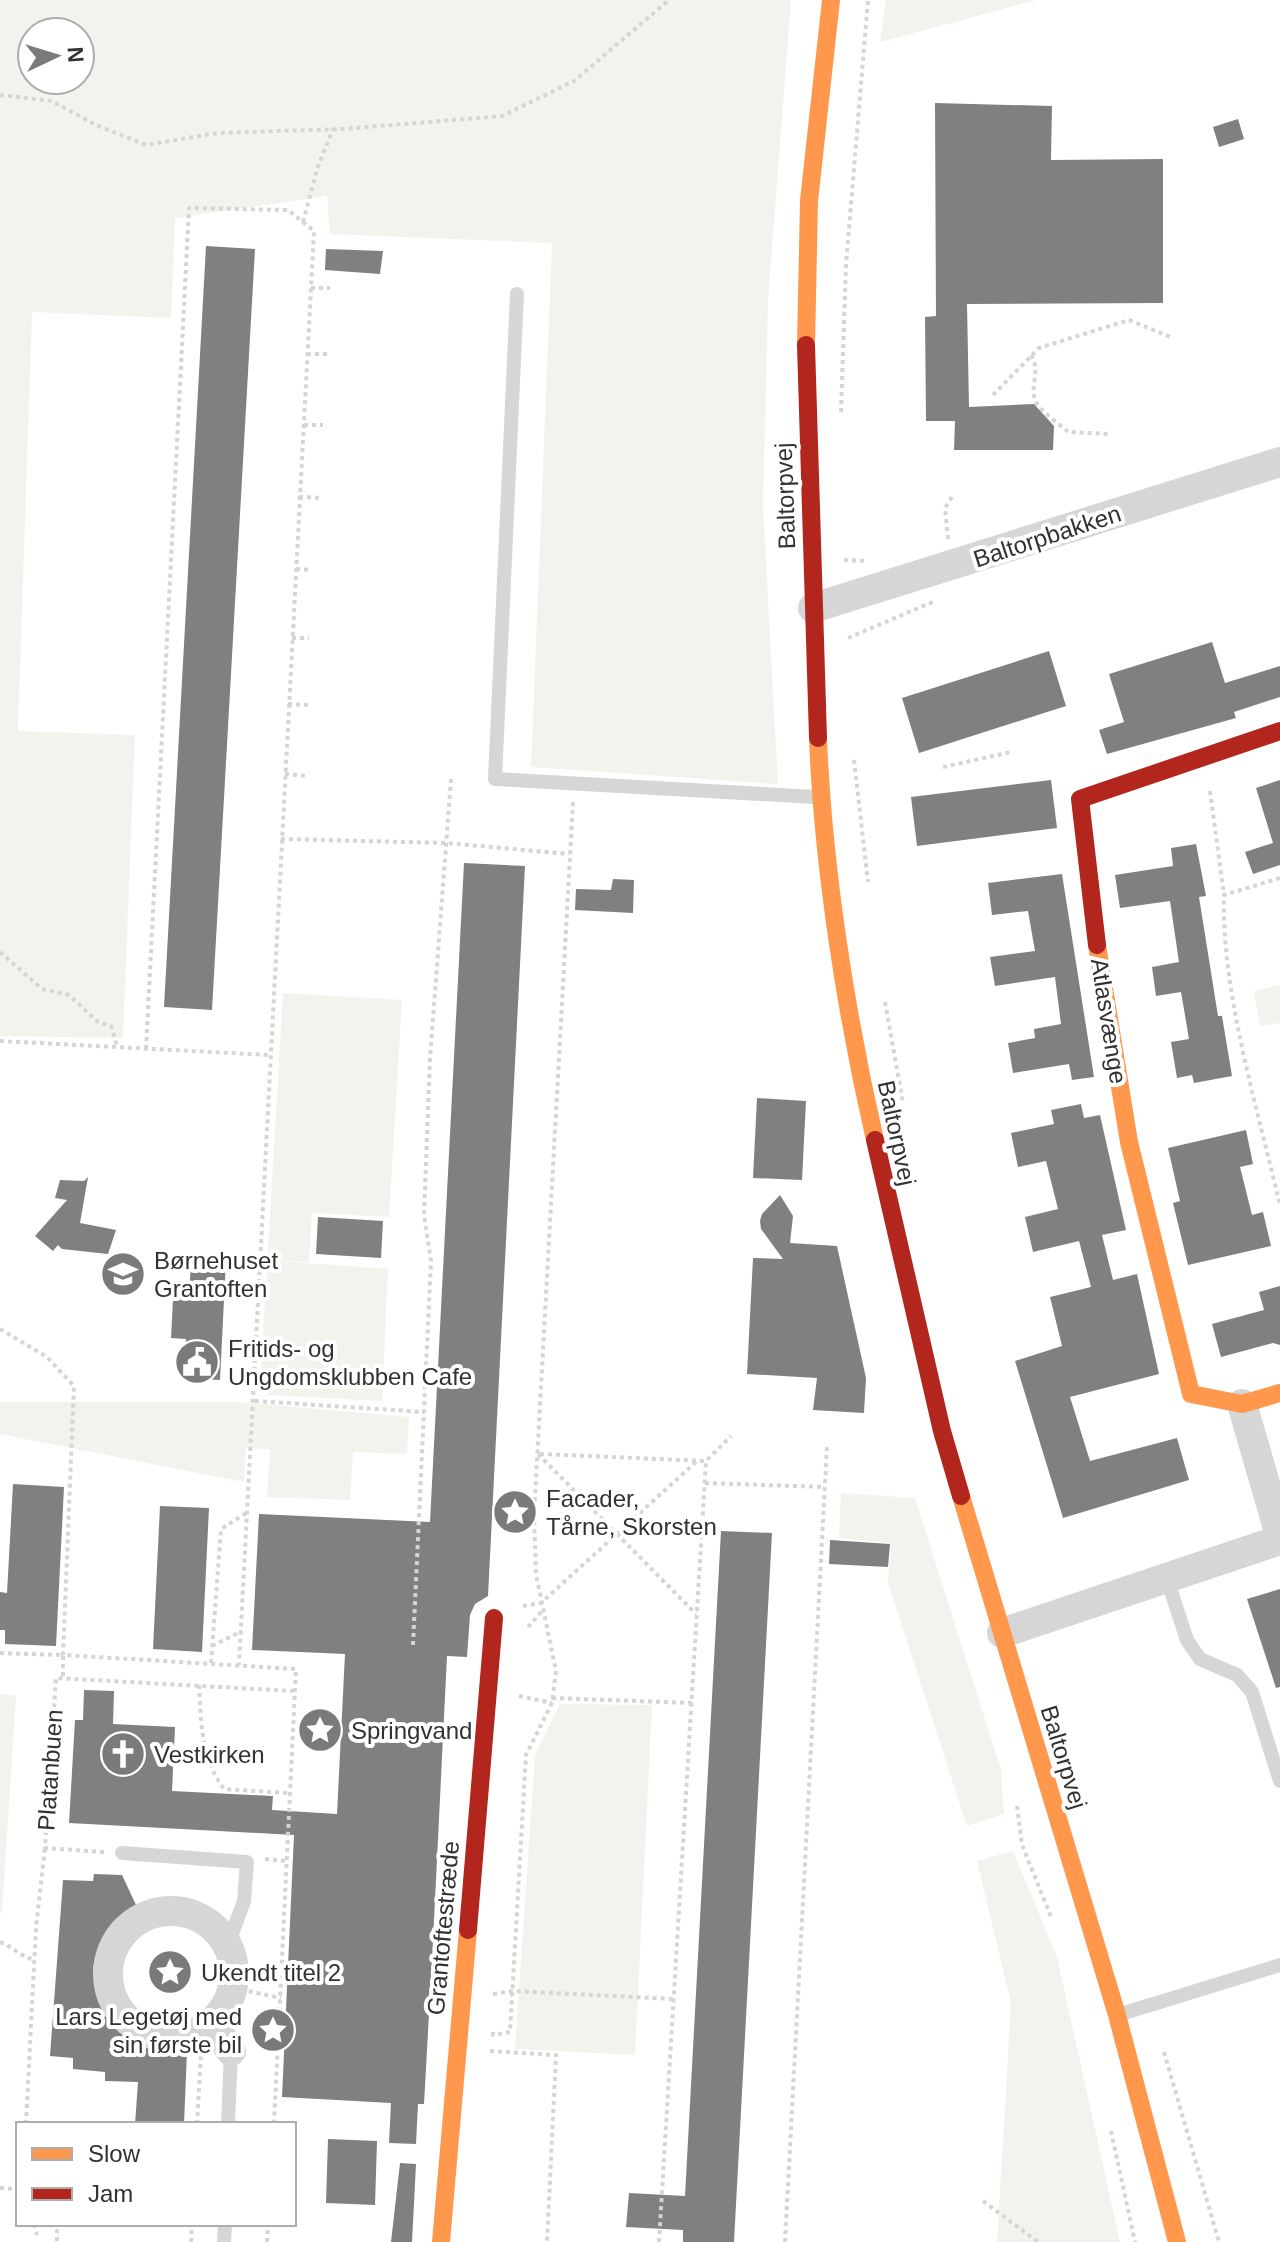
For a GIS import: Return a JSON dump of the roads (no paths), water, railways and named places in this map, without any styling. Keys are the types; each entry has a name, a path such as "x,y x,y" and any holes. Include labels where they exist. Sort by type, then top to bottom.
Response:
{"street":[{"name":"Baltorpvej","path":"831,0 809,201 805,392 828,604 820,798 858,1065 942,1431 1117,2015 1177,2242"},
{"name":"Baltorpbakken","path":"828,604 1280,462"},
{"name":"Atlasvænge","path":"1280,731 1080,799 1092,917 1129,1142 1191,1394 1242,1404 1280,1393"},
{"path":"1002,1633 1167,1579 1280,1537 1242,1404"},
{"name":"Grantoftestræde","path":"441,2242 494,1618"},
{"path":"175,1910 196,1915 215,1927 228,1945 235,1966 233,1988 225,2008 204,2027 170,2037 148,2033 129,2021 115,2004 108,1983 109,1960 125,1931 152,1913 175,1910"},
{"path":"204,2027 231,2051"}],"lane":[{"path":"517,294 495,779 820,798"},
{"path":"1167,1579 1187,1640 1200,1659 1237,1675 1252,1692 1280,1781"},
{"path":"122,1853 247,1862 244,1901 228,1945"},
{"path":"1117,2015 1280,1965"},
{"path":"228,2122 231,2051"}],"place":[{"name":"Børnehuset Grantoften","path":"123,1274"},
{"name":"Fritids- og Ungdomsklubben Cafe","path":"197,1362"},
{"name":"Facader, Tårne, Skorsten","path":"515,1512"},
{"name":"Springvand","path":"320,1730"},
{"name":"Vestkirken","path":"123,1754"},
{"name":"Ukendt titel 2","path":"170,1972"},
{"name":"Lars Legetøj med sin første bil","path":"273,2030"}]}
